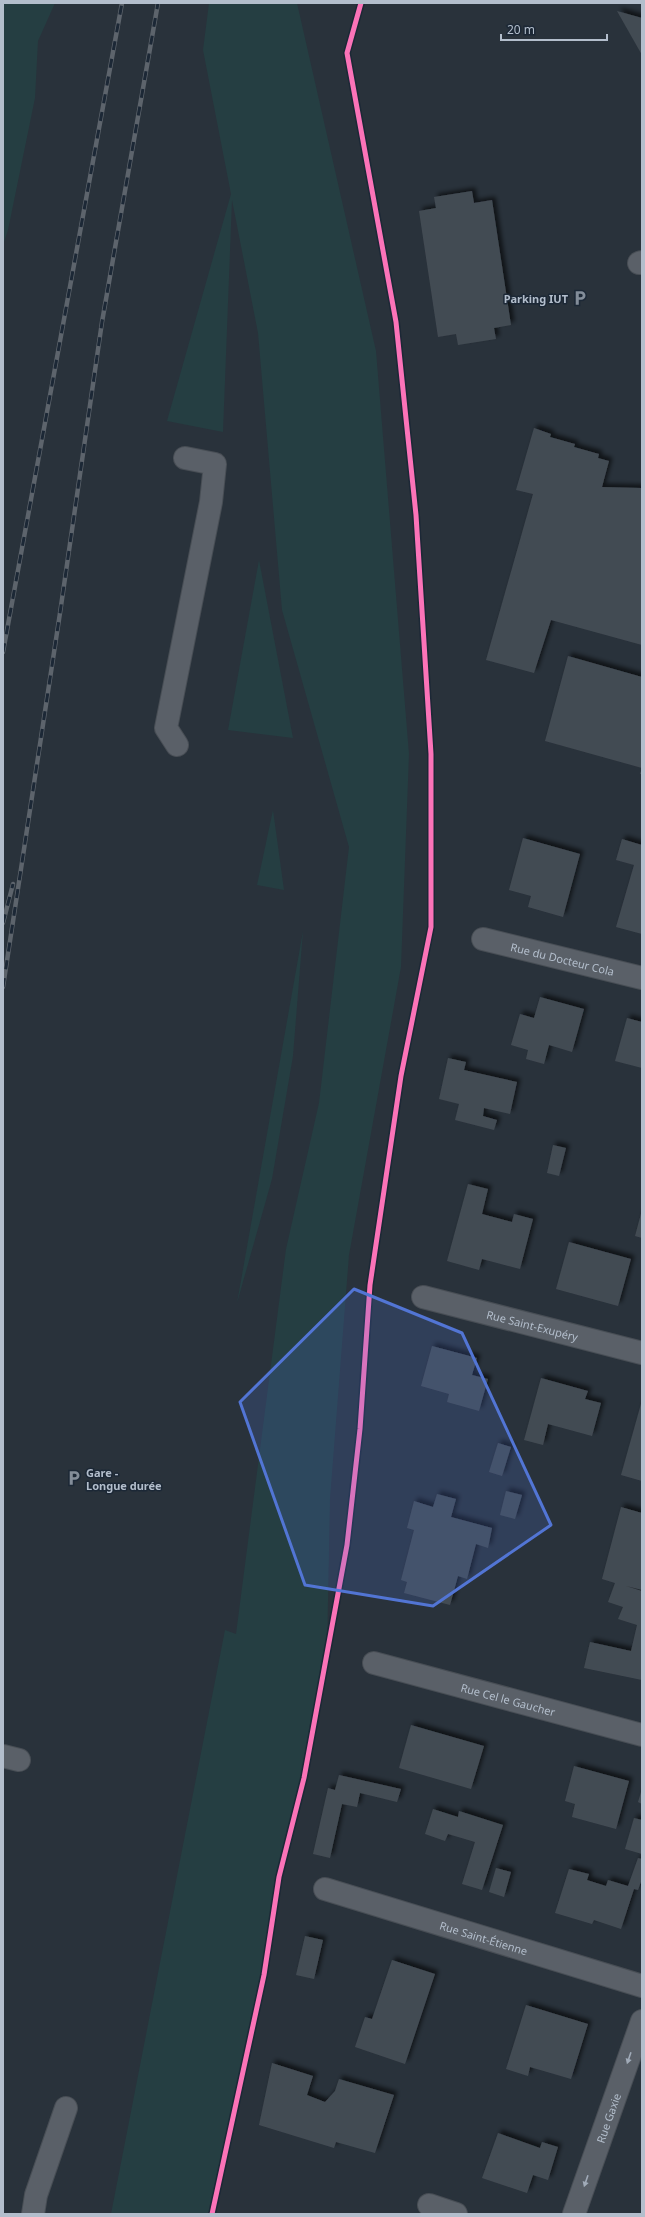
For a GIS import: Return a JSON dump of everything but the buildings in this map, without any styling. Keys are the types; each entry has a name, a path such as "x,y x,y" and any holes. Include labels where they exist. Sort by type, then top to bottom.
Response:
{"street":[{"path":"176,745 166,728 211,502 215,464 186,458"},
{"name":"Rue du Docteur Cola","path":"483,939 642,978"},
{"name":"Rue Saint-Exupéry","path":"422,1297 642,1353"},
{"name":"Rue Cel le Gaucher","path":"374,1664 642,1736"},
{"name":"Rue Saint-Étienne","path":"325,1889 642,1986"},
{"name":"Rue Gaxie","path":"574,2214 642,2021"},
{"path":"33,2214 36,2195 66,2108"},
{"path":"429,2205 456,2214"}],"highlighted area":[{"path":"354,1289 462,1333 551,1525 433,1606 305,1585 240,1402"}],"green space":[{"path":"3,3 55,3 38,41 35,98 8,230 3,245"},
{"path":"209,3 297,3 376,351 409,754 401,967 349,1255 330,1499 327,1653 304,1778 284,1857 264,1975 212,2214 111,2214 225,1630 236,1634 286,1249 319,1103 349,847 282,610 258,333 232,200 223,432 167,421 231,194 203,50"},
{"path":"259,560 293,738 228,730"},
{"path":"273,810 284,890 257,885"},
{"path":"303,931 293,1056 272,1179 237,1303"}],"railway":[{"path":"3,652 122,3"},
{"path":"3,987 60,613 102,322 158,3"},
{"path":"3,923 13,884"}],"cycle path":[{"path":"212,2214 264,1975 279,1877 304,1778 347,1545 360,1429 370,1285 401,1076 431,927 431,754 416,515 396,322 347,53 361,3"}],"place":[{"name":"Parking IUT","path":"580,298"},
{"name":"Gare - Longue durée","path":"74,1478"}]}
